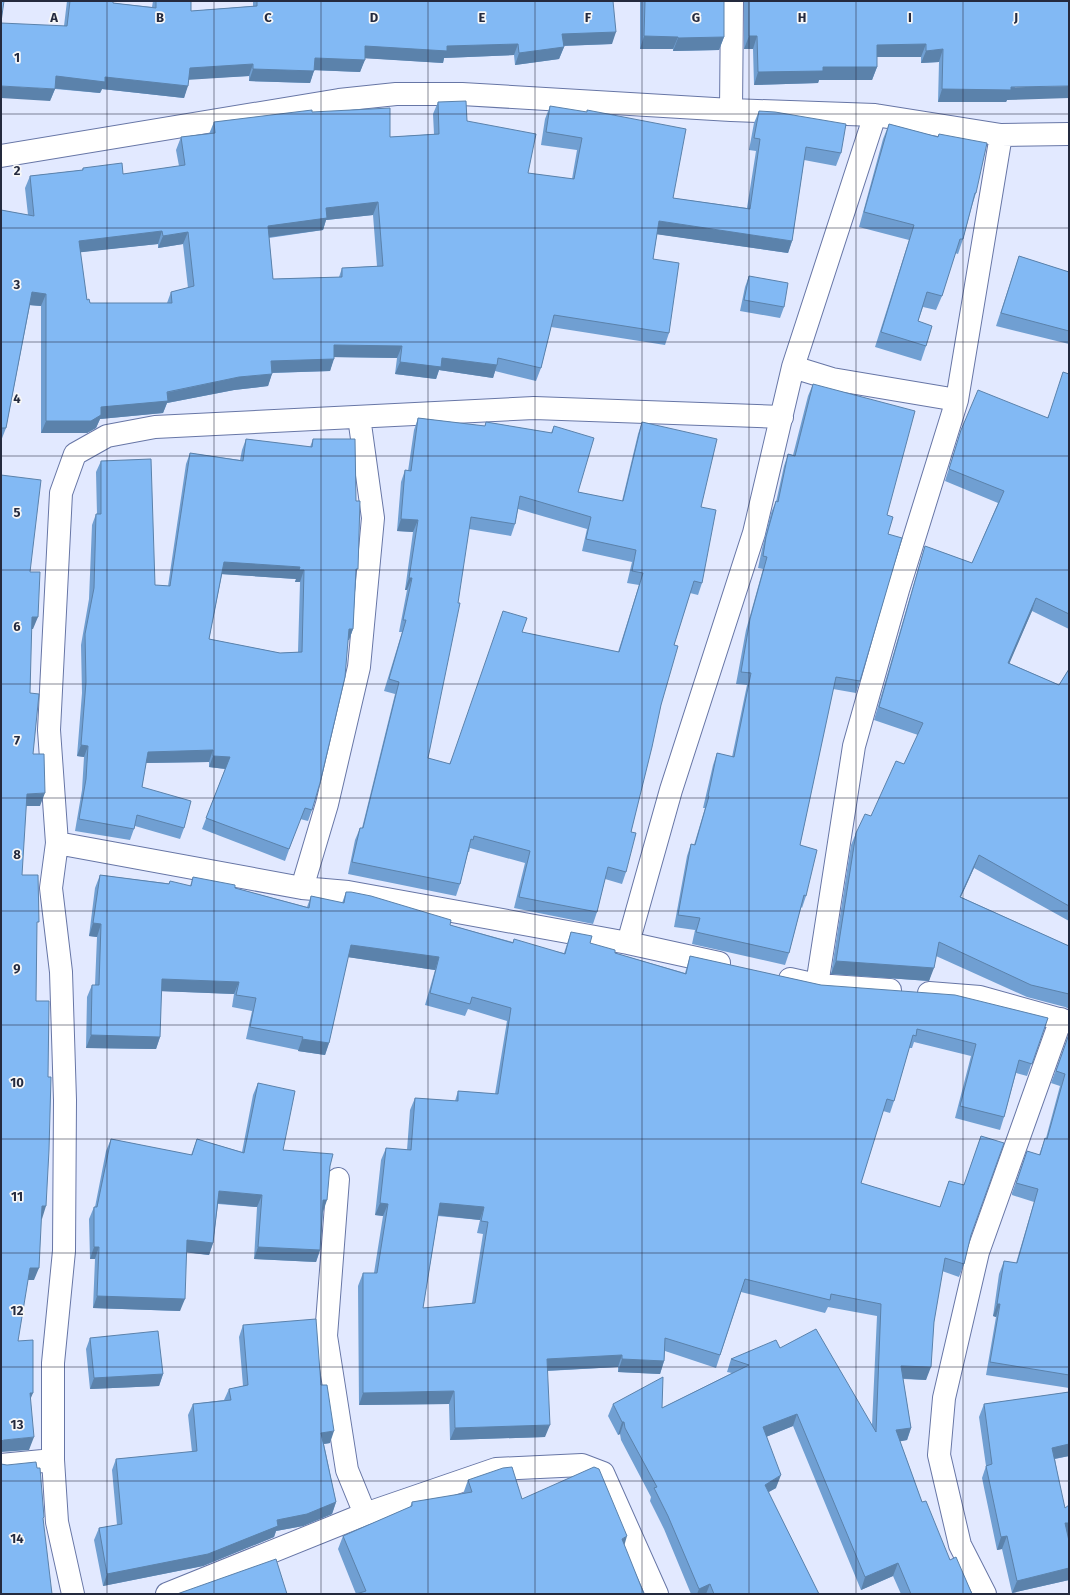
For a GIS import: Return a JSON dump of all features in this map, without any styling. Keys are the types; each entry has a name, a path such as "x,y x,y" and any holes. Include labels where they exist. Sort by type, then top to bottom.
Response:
{"street":[{"path":"731,110 732,1"},
{"path":"1,156 339,100 396,94 462,94 731,110 875,116 1001,135 1069,134"},
{"path":"628,943 671,790 754,533 793,367 875,116"},
{"path":"817,985 854,746 898,590 957,400 1001,135"},
{"path":"793,367 832,378 957,400"},
{"path":"74,1594 57,1522 53,1460 53,1363 64,1251 65,1124 61,972 51,888 57,843 49,730 61,494 75,454 107,436 155,427 534,408 782,417"},
{"path":"302,888 327,804 359,667 372,518 360,417"},
{"path":"57,843 302,888 348,892 628,943 742,968"},
{"path":"772,975 817,985 980,998 1065,1021 978,1252 944,1398 939,1455 960,1545 985,1594"},
{"path":"338,1179 326,1336 347,1470 365,1514"},
{"path":"1,1465 53,1460"},
{"path":"167,1594 365,1514 496,1469 582,1465 603,1473 657,1594"}],"building":[{"path":"1,1 4,1 1,22"},
{"path":"70,1 113,1 113,3 156,8 156,1 191,1 191,11 257,6 257,1 613,1 616,32 562,34 564,47 519,53 518,44 447,46 447,51 365,46 365,60 315,58 314,71 253,69 253,64 190,68 188,86 105,77 105,82 56,76 55,89 1,86 1,23 67,26"},
{"path":"645,1 724,1 724,37 678,38 644,36"},
{"path":"749,1 1069,1 1069,86 1011,87 1011,90 942,89 943,49 926,51 926,44 877,45 877,67 823,67 823,71 758,72 757,36 749,36"},
{"path":"466,101 467,121 536,134 528,173 574,179 582,138 546,132 550,106 587,112 587,110 686,129 673,198 750,209 760,139 754,138 759,111 775,112 846,124 841,153 806,147 792,241 659,221 653,259 679,263 669,333 554,315 541,368 498,358 497,365 442,358 441,367 400,362 402,346 334,345 334,359 271,361 272,374 239,377 167,392 168,401 101,407 101,415 91,421 46,421 46,294 32,292 6,428 1,428 1,210 34,216 30,176 83,170 83,168 122,163 123,174 185,165 181,137 215,133 214,122 312,110 312,112 390,108 390,137 439,134 438,102","holes":["378,202 383,266 342,268 342,277 273,279 268,226 327,218 326,208","162,231 163,236 188,232 194,286 171,292 172,303 90,303 89,299 87,300 79,241"]},
{"path":"889,124 938,137 939,134 987,143 976,193 963,239 960,239 942,296 927,292 918,321 932,326 926,346 881,332 914,225 864,212"},
{"path":"1019,256 1069,272 1069,331 1001,313"},
{"path":"749,276 788,283 784,307 744,300"},
{"path":"1063,372 1069,374 1069,614 1036,598 1008,663 1059,685 1069,669 1069,906 979,855 960,897 1069,946 1069,994 1031,985 939,942 934,968 836,961 856,833 865,814 871,816 896,761 904,764 923,723 879,707 925,546 972,563 1004,491 949,469 961,430 978,390 1048,418"},
{"path":"813,384 915,411 887,515 893,517 888,534 902,538 860,681 836,677 800,845 817,850 806,896 804,895 789,953 696,932 700,918 678,915 691,844 695,845 709,796 717,753 734,757 751,673 741,672 750,619 767,557 763,556 766,537 776,501 778,502 788,454 795,456"},
{"path":"418,418 485,426 486,422 552,433 554,426 594,438 578,492 623,501 642,422 717,439 701,507 716,510 702,583 694,581 674,645 678,646 661,705 631,832 636,833 626,872 608,867 597,912 519,897 530,851 474,836 473,840 471,839 460,884 352,862 360,828 363,828 399,682 389,679 406,620 403,620 412,578 409,578 418,520 401,519 405,470 411,471","holes":["520,496 591,517 586,539 636,550 632,571 643,573 619,652 522,632 527,618 503,611 450,764 428,758 460,603 458,603 471,517 515,524"]},
{"path":"246,439 312,447 313,439 355,439 356,501 360,501 358,569 356,569 353,629 349,629 345,677 320,783 312,810 305,808 289,849 206,818 230,757 213,756 213,750 148,752 142,787 191,801 184,828 137,815 134,829 79,819 86,779 88,746 81,745 86,682 85,634 94,588 96,514 101,514 101,461 151,459 155,585 170,586 190,453 243,461","holes":["224,562 300,567 299,570 304,570 302,652 280,653 209,639"]},
{"path":"1,475 41,480 30,572 40,572 38,617 32,617 30,693 39,694 33,754 44,754 45,793 27,794 22,875 38,875 39,922 37,922 36,1001 49,1001 48,1077 51,1077 46,1206 42,1206 39,1268 30,1268 18,1341 33,1340 33,1393 30,1393 34,1437 1,1441"},
{"path":"100,875 169,884 170,881 191,886 193,877 235,885 235,888 309,908 311,896 344,903 346,892 351,892 371,896 451,920 450,925 513,943 514,939 565,954 571,932 592,936 590,943 615,950 615,953 686,974 690,956 821,985 955,995 1048,1018 1032,1064 1019,1060 1004,1117 960,1106 976,1044 917,1029 916,1036 913,1035 894,1101 887,1099 861,1183 940,1207 949,1181 964,1185 981,1136 1004,1143 971,1235 964,1264 945,1258 934,1322 931,1367 901,1366 911,1428 896,1430 922,1502 926,1501 950,1560 956,1557 972,1594 911,1594 898,1563 865,1577 797,1414 763,1427 781,1475 765,1485 819,1594 714,1594 710,1584 699,1589 668,1516 654,1488 657,1487 625,1428 624,1422 622,1422 613,1404 663,1377 662,1408 749,1365 731,1359 776,1340 780,1348 816,1329 876,1432 881,1304 831,1294 830,1300 745,1279 720,1355 665,1338 664,1361 622,1359 622,1355 547,1359 550,1425 455,1428 454,1391 363,1393 363,1273 377,1273 388,1204 380,1203 386,1148 411,1150 415,1098 458,1101 458,1091 498,1094 511,1008 472,997 470,1004 430,993 439,957 351,945 329,1043 302,1039 303,1037 250,1027 256,998 236,995 239,982 162,979 160,1037 91,1035 92,985 99,985 101,924 93,923","holes":["440,1203 484,1207 481,1221 488,1222 475,1303 423,1308"]},
{"path":"1069,1034 1069,1375 990,1362 1000,1304 997,1304 1004,1261 1017,1263 1038,1189 1016,1183 1027,1151 1040,1155 1045,1138 1047,1139 1065,1074 1056,1071"},
{"path":"258,1083 295,1091 283,1150 333,1154 330,1166 327,1200 323,1200 320,1250 258,1247 262,1195 219,1191 213,1243 187,1240 185,1299 97,1296 99,1247 94,1247 94,1207 97,1207 111,1139 192,1155 197,1139 244,1153"},
{"path":"316,1319 321,1385 327,1385 334,1431 321,1433 336,1502 307,1514 277,1520 278,1526 208,1554 107,1574 99,1528 122,1524 116,1459 197,1451 193,1404 231,1400 229,1389 248,1385 243,1325"},
{"path":"158,1331 163,1374 94,1378 90,1338"},
{"path":"1069,1392 1069,1444 1052,1448 1065,1508 1069,1505 1069,1523 1065,1523 1069,1541 1069,1568 1017,1581 1007,1536 1001,1537 986,1466 992,1464 984,1404"},
{"path":"36,1462 37,1468 40,1468 43,1518 52,1594 1,1594 1,1464 7,1465"},
{"path":"512,1467 522,1499 594,1467 599,1469 627,1536 622,1539 644,1594 356,1594 366,1591 343,1536 412,1506 412,1502 472,1492 468,1480 503,1468"},
{"path":"276,1559 287,1594 177,1594"}]}
